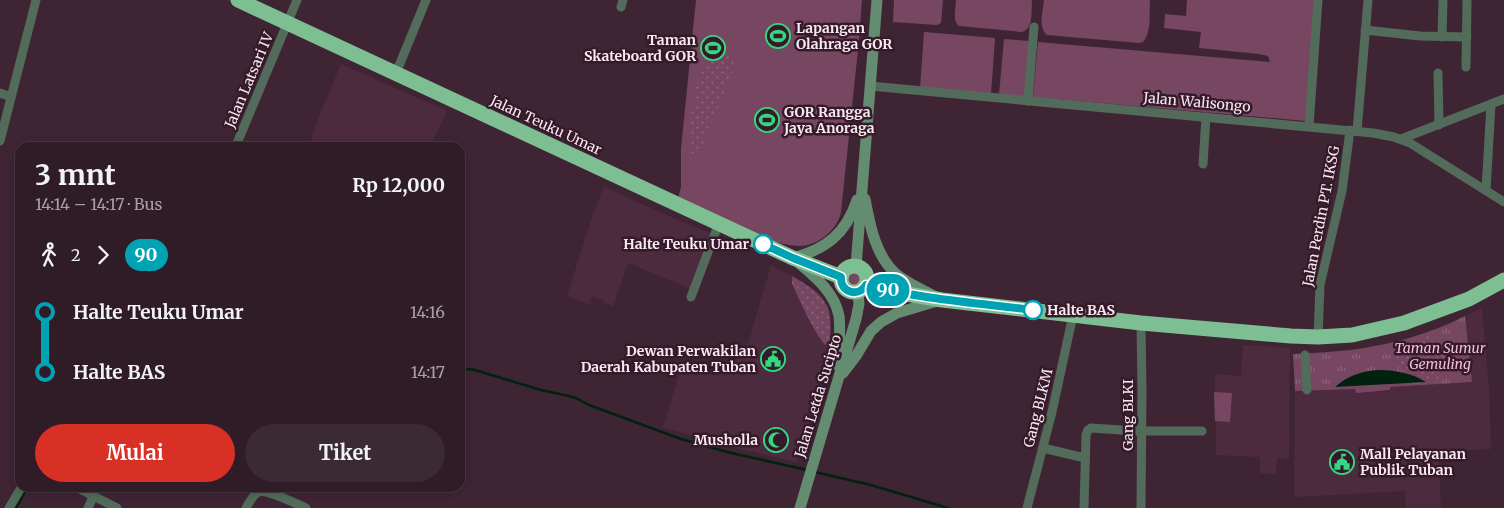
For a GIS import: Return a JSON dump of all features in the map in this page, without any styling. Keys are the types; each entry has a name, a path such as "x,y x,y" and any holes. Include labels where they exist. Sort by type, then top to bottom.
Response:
{"highway":[{"name":"Jalan Teuku Umar","path":"238,0 793,258 841,277"},
{"path":"862,288 868,281 863,269 852,266 845,270 841,281 845,289 849,291 862,288 942,300 1141,323 1318,337 1352,335 1404,323 1469,299 1504,280"}],"main road":[{"path":"856,266 877,0"},
{"path":"839,378 839,323 837,309 820,282 793,258 820,248 845,226 862,185"},
{"path":"862,185 873,235 883,258 893,270 906,280 942,300"},
{"name":"Jalan Letda Sucipto","path":"800,508 856,319 862,288"},
{"path":"839,378 856,356 871,331 881,322 897,312 942,300"}],"street":[{"path":"0,140 36,0"},
{"name":"Jalan Latsari IV","path":"238,142 297,0"},
{"path":"396,73 426,0"},
{"path":"1309,126 1318,0"},
{"name":"Jalan Perdin PT. IKSG","path":"1318,337 1320,285 1354,130 1368,0"},
{"path":"1442,37 1444,0"},
{"path":"1466,67 1467,1"},
{"path":"1028,101 1034,27"},
{"path":"1365,30 1442,37 1466,37"},
{"path":"1438,72 1439,124"},
{"name":"Jalan Walisongo","path":"870,86 1354,130 1401,139 1504,202"},
{"path":"0,93 11,96"},
{"path":"1401,139 1504,99"},
{"path":"1486,190 1492,104"},
{"path":"1203,164 1206,117"},
{"path":"691,297 719,223"},
{"name":"Gang BLKM","path":"1027,508 1064,359 1072,315"},
{"name":"Gang BLKI","path":"1141,323 1141,508"},
{"path":"1305,355 1307,390"},
{"path":"1084,508 1086,433 1089,429 1202,431"},
{"path":"1043,448 1085,458"},
{"path":"9,508 19,492"},
{"path":"87,492 117,508"},
{"path":"246,508 258,492"},
{"path":"265,492 306,508"},
{"path":"88,508 94,495"}],"shaded area":[{"path":"341,64 447,111 432,142 310,142"},
{"path":"604,186 654,210 713,234 692,289 628,263 613,306 592,296 589,304 567,296"},
{"path":"771,265 816,292 827,305 830,314 827,363 796,462 716,443 663,427 683,362 727,375 735,355 744,358"},
{"path":"1482,308 1489,389 1491,449 1438,451 1441,508 1406,508 1405,491 1294,497 1295,391 1355,389 1356,392 1390,391 1390,387 1471,382 1465,316"},
{"path":"1243,345 1290,348 1289,459 1277,458 1276,474 1260,473 1260,457 1216,455 1215,374 1241,376"},
{"path":"1378,370 1415,376 1426,382 1335,387 1355,375"}],"green space":[{"name":"GOR Rangga Jaya Anoraga","path":"696,0 862,0 841,212 836,224 820,240 800,246 777,242 678,199 681,187 681,149"},
{"path":"894,0 943,0 941,23 937,25 893,22"},
{"path":"956,0 1032,0 1030,23 1026,30 1022,32 959,26 955,18"},
{"path":"1044,0 1150,0 1148,33 1143,42 1139,43 1047,35 1044,32 1042,23"},
{"path":"1187,0 1316,0 1306,121 1033,97 1038,42 1270,62 1268,56 1259,54 1199,48 1201,32 1164,28 1165,14 1186,16"},
{"path":"924,32 995,38 991,94 920,88"},
{"path":"1004,39 1030,41 1026,97 999,95"},
{"path":"720,56 732,57 733,71 699,154 697,157 694,157 691,151 690,130 698,80 704,67 711,60"},
{"path":"854,270 860,273 863,279 860,285 854,288 848,285 845,279 848,273"},
{"path":"792,276 814,290 826,304 831,322 829,348 809,319 792,284"},
{"name":"Taman Sumur Gemuling","path":"1465,316 1472,382 1390,387 1390,390 1356,393 1355,389 1295,391 1293,354 1351,350 1380,345 1410,338"},
{"path":"1434,333 1436,334 1439,380 1429,381 1414,373 1398,369 1396,346"},
{"path":"1214,392 1232,393 1230,422 1215,421"}],"waterway":[{"path":"465,369 576,398 589,405 681,439 727,452 807,470"},
{"path":"815,472 871,485 948,508"},
{"path":"16,508 25,492"}],"bus line":[{"name":"90","path":"763,244 841,277 842,285 845,289 853,292 858,292 866,285 942,300 1033,310"}],"place":[{"name":"Lapangan Olahraga GOR","path":"778,36"},
{"name":"Taman Skateboard GOR","path":"713,48"},
{"name":"GOR Rangga Jaya Anoraga","path":"767,120"},
{"name":"Halte Teuku Umar","path":"763,244"},
{"name":"Halte BAS","path":"1033,310"},
{"name":"Dewan Perwakilan Daerah Kabupaten Tuban","path":"773,359"},
{"name":"Musholla","path":"776,440"},
{"name":"Mall Pelayanan Publik Tuban","path":"1342,462"}]}
